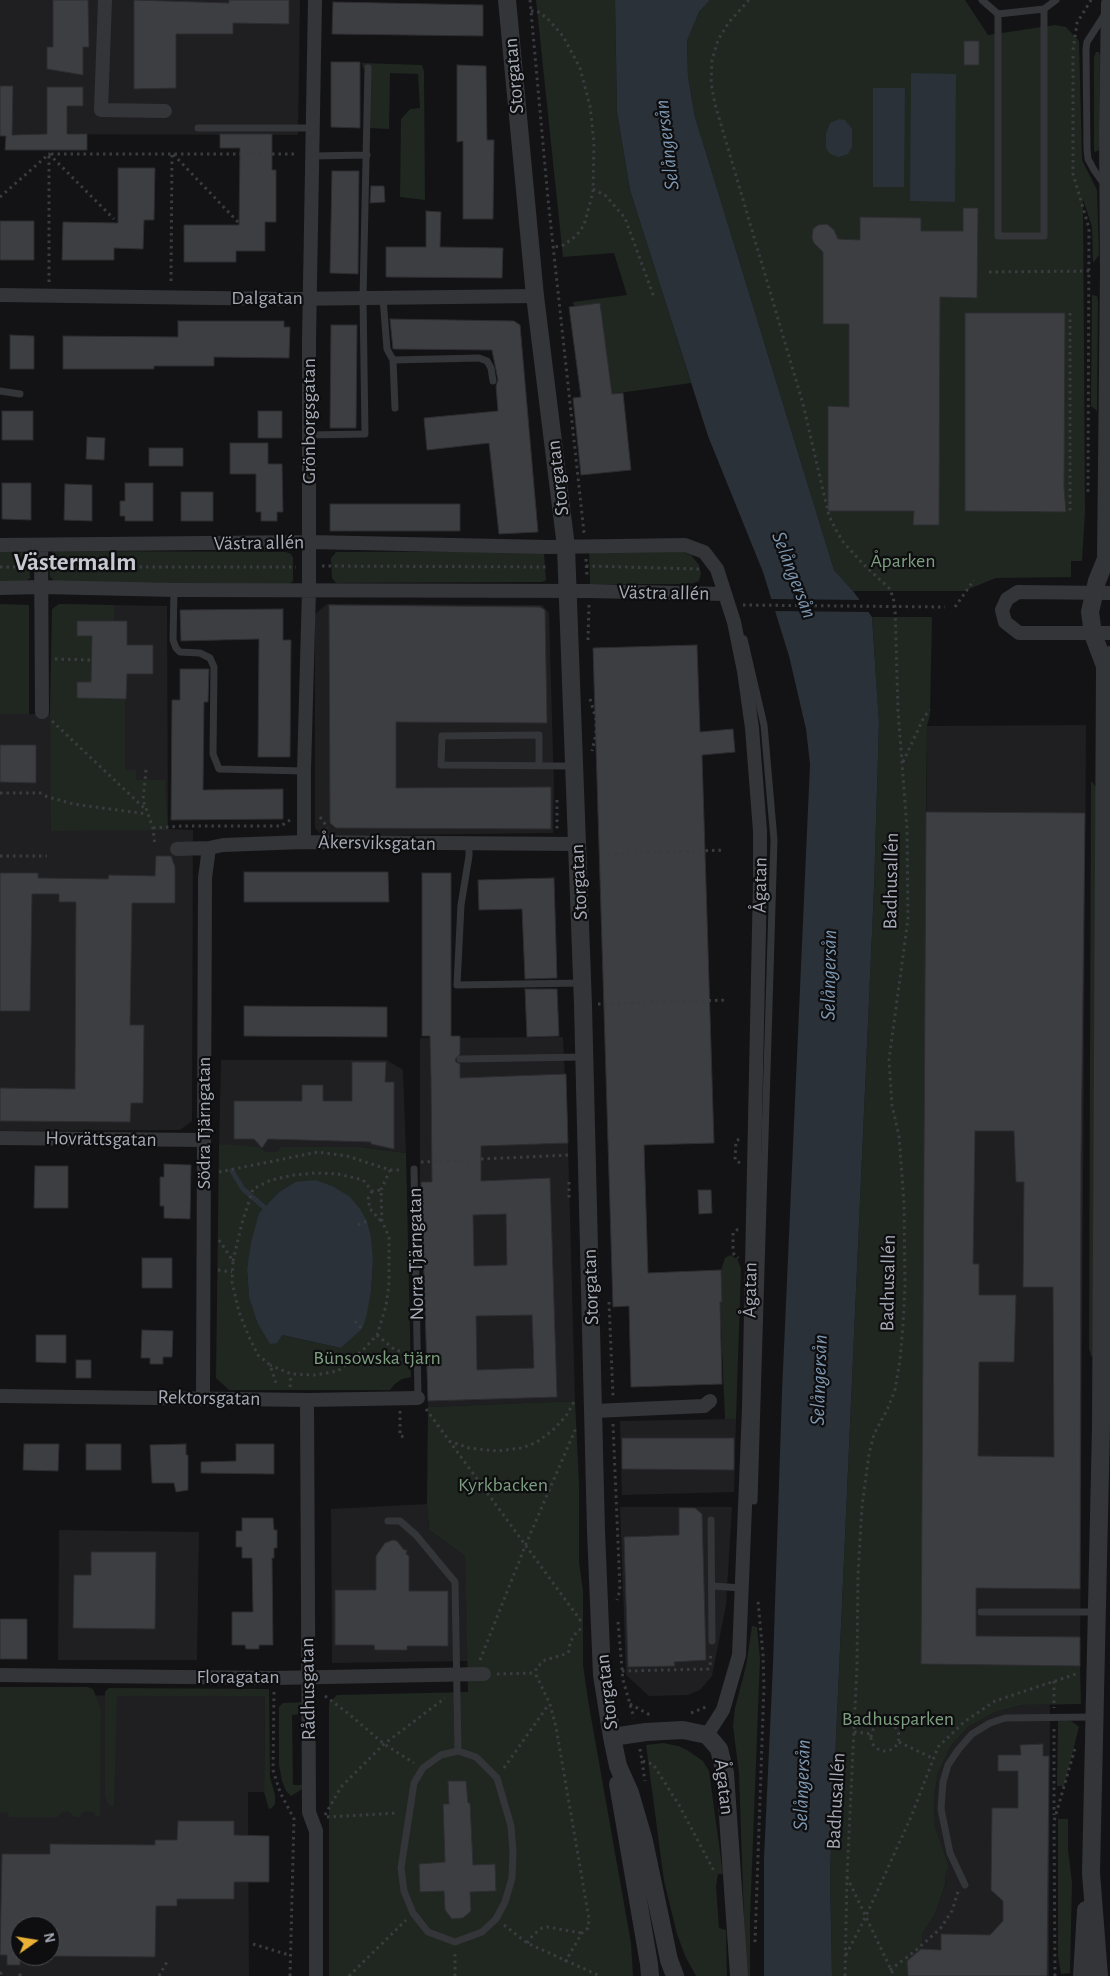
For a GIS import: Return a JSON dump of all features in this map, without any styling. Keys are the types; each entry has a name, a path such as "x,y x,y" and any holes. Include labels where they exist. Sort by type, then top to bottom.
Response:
{"street":[{"path":"105,0 101,110 165,111"},
{"name":"Grönborgsgatan","path":"304,842 309,590 310,299 315,0"},
{"name":"Storgatan","path":"508,0 535,296 566,547 582,983 596,1531 602,1675 618,1766 630,1793 644,1841 669,1960 675,1976"},
{"path":"1099,1976 1091,1873 1096,1717 1104,1612 1108,661 1102,633 1090,612 1102,592 1108,567 1110,6"},
{"name":"Dalgatan","path":"0,296 310,299 535,296"},
{"name":"Västra allén","path":"0,545 308,542 566,547 685,545 704,552 717,569 724,594 588,591 0,588"},
{"path":"41,545 42,712"},
{"path":"1102,592 1018,592 1007,599 1002,610 1005,622 1019,633 1102,633"},
{"name":"Ågatan","path":"724,594 734,622 758,726 760,831 749,1408 739,1655 724,1710 707,1735 719,1749 725,1773 739,1976"},
{"name":"Åkersviksgatan","path":"177,849 304,842 470,845 577,844"},
{"name":"Södra Tjärngatan","path":"203,1398 202,1140 205,878 209,848"},
{"name":"Hovrättsgatan","path":"0,1138 202,1140"},
{"name":"Rektorsgatan","path":"0,1396 307,1400 418,1398"},
{"name":"Rådhusgatan","path":"307,1400 309,1812 316,1831 316,1976"},
{"path":"594,1411 704,1406 710,1401"},
{"name":"Floragatan","path":"0,1675 274,1678 480,1674"},
{"path":"612,1737 637,1733 683,1730 707,1735"},
{"name":"Storgatan","path":"618,1766 617,1779 650,1976"},
{"path":"1082,1976 1084,1918 1091,1873"}],"lane":[{"path":"982,0 998,14 1044,9 1056,0"},
{"path":"1108,191 1088,159 1086,49 1091,34 1110,6"},
{"path":"998,14 998,236 1044,236 1044,9"},
{"path":"309,435 365,434 363,298 368,68"},
{"path":"198,128 312,128"},
{"path":"312,156 367,155"},
{"path":"383,298 388,349 393,360 395,408"},
{"path":"393,360 479,358 487,362 491,368 493,381"},
{"path":"0,391 20,394"},
{"path":"174,590 173,640 176,648 180,652 200,653 210,658 214,667 213,754 219,769 304,771"},
{"path":"754,1501 774,840 758,726"},
{"path":"540,766 539,735 442,736 442,766 540,766 574,766"},
{"path":"470,845 470,856 461,905 457,985 582,983"},
{"path":"460,1059 584,1057"},
{"name":"Norra Tjärngatan","path":"414,1166 418,1398"},
{"path":"388,1521 400,1520 416,1534 455,1582 458,1752"},
{"path":"711,1520 712,1641"},
{"path":"712,1586 742,1588"},
{"path":"981,1612 1104,1612"},
{"path":"965,1885 950,1853 944,1832 941,1809 943,1782 948,1765 958,1750 972,1734 990,1723 1005,1718 1096,1717"},
{"path":"458,1752 476,1757 497,1778 511,1826 513,1852 512,1878 506,1902 496,1919 482,1932 455,1942 428,1932 413,1913 404,1891 401,1868 414,1783 423,1768 441,1755 458,1752"}],"path":[{"path":"530,0 586,566 588,641"},
{"path":"749,0 729,22 718,40 712,60 711,83 715,104 803,404 829,516 844,543 889,588 896,607"},
{"path":"1088,496 1089,228 1073,174 1073,43 1077,23 1091,0"},
{"path":"531,11 537,11 546,18 563,36 580,68 591,115 594,143 593,189 584,225 576,236 562,246 553,247"},
{"path":"0,197 49,154 295,154"},
{"path":"49,154 114,219"},
{"path":"49,154 49,284"},
{"path":"172,154 238,222"},
{"path":"171,281 172,154"},
{"path":"593,189 606,196 625,218 654,297"},
{"path":"989,272 1089,271"},
{"path":"1070,313 1070,512"},
{"path":"586,566 717,569"},
{"path":"0,567 549,567"},
{"path":"955,607 974,580"},
{"path":"743,605 945,607"},
{"name":"Badhusallén","path":"845,1976 847,1877 858,1666 858,1575 862,1506 869,1454 874,1434 895,1390 900,1360 904,1293 902,1169 899,1136 892,1105 889,1067 896,997 908,919 907,829 898,710 896,607"},
{"path":"55,659 91,660"},
{"path":"589,690 596,719 592,760"},
{"path":"903,762 924,717 930,710"},
{"path":"42,712 144,808"},
{"path":"146,770 142,793 144,808 153,828 155,846"},
{"path":"0,793 45,794 74,804 147,814"},
{"path":"153,828 184,826 281,826 289,821 290,818"},
{"path":"608,854 725,850"},
{"path":"0,856 47,856"},
{"path":"595,1011 595,1004 728,1000"},
{"path":"743,1168 735,1160 736,1141 744,1135"},
{"path":"216,1172 318,1152 346,1156 390,1170 470,1160"},
{"path":"481,1159 571,1155"},
{"path":"382,1221 381,1190 390,1170"},
{"path":"315,1173 338,1174 363,1180 372,1191 368,1199 370,1209 382,1221 389,1237 389,1283 386,1306 377,1335 361,1352 338,1371 315,1375 291,1374 270,1365 258,1355 248,1337 239,1312 232,1282 233,1261 252,1189 271,1180 315,1173"},
{"path":"372,1191 381,1190"},
{"path":"358,1225 367,1221"},
{"path":"740,1260 734,1255 733,1233 741,1226"},
{"path":"215,1233 233,1261"},
{"path":"214,1270 232,1272"},
{"path":"609,1301 615,1502 620,1590 617,1600 618,1609"},
{"path":"355,1321 362,1330"},
{"path":"377,1335 395,1350 418,1353"},
{"path":"270,1365 279,1392"},
{"path":"400,1398 400,1436 406,1437"},
{"path":"418,1398 586,1628 578,1630 570,1642 569,1652 545,1660 536,1668 536,1673 550,1704 556,1727 590,1919 588,1928 582,1932 566,1962"},
{"path":"449,1441 469,1448 498,1451 522,1448 538,1442 553,1430 566,1416 574,1402"},
{"path":"536,1673 480,1674 486,1643 576,1427"},
{"path":"618,1617 622,1680 630,1704 642,1761 652,1764 679,1805 717,1877"},
{"path":"622,1671 708,1669 710,1667 712,1641"},
{"path":"274,1678 273,1770 280,1792 294,1819 289,1955 290,1976"},
{"path":"1054,1681 1055,1976"},
{"path":"409,1813 324,1817 341,1787 384,1744 457,1690"},
{"path":"326,1696 384,1744 423,1768"},
{"path":"755,1943 764,1701"},
{"path":"497,1778 550,1704"},
{"path":"630,1704 648,1714 658,1716"},
{"path":"684,1714 702,1710 709,1705"},
{"path":"887,1723 896,1727 899,1742 892,1750 882,1752 873,1745 871,1734 877,1725 887,1723"},
{"path":"854,1732 871,1734"},
{"path":"899,1742 937,1760"},
{"path":"1054,1820 1076,1745"},
{"path":"890,1970 915,1952 940,1929 952,1911 958,1891 958,1869"},
{"path":"847,1877 894,1976"},
{"path":"349,1976 413,1913"},
{"path":"496,1919 527,1943 600,1976"},
{"path":"527,1943 542,1928 548,1927 582,1932"},
{"path":"454,1976 455,1942"},
{"path":"253,1944 289,1955"},
{"path":"159,1976 168,1960"},
{"path":"0,1974 4,1970"},
{"path":"20,1970 20,1976"}],"shaded area":[{"path":"0,0 300,0 298,135 0,134"},
{"path":"59,604 167,606 168,829 193,830 192,1121 180,1130 0,1131 0,714 50,714 51,665"},
{"path":"327,604 542,605 549,613 554,789 553,833 322,836 315,828 315,614"},
{"path":"1086,725 1080,1666 921,1664 927,726"},
{"path":"563,1037 568,1143 575,1401 428,1407 420,1180 420,1038"},
{"path":"221,1060 387,1060 403,1070 406,1153 361,1147 280,1147 276,1152 265,1152 219,1144"},
{"path":"736,1419 734,1492 622,1495 620,1421"},
{"path":"427,1504 429,1530 465,1556 468,1661 332,1663 331,1509"},
{"path":"620,1507 732,1507 726,1605 712,1676 700,1690 688,1695 649,1696 626,1675"},
{"path":"59,1530 199,1532 197,1660 58,1660"},
{"path":"0,1695 265,1696 264,1792 248,1792 249,1976 0,1976"},
{"path":"1050,1704 1049,1976 908,1976 907,1961 921,1949 923,1933 935,1914 949,1866 935,1827 934,1798 938,1773 951,1746 968,1727 993,1713 1023,1705"}],"green space":[{"path":"536,0 615,0 617,112 630,190 691,383 612,394 600,304 574,306 573,302 627,295 614,253 563,257"},
{"name":"Åparken","path":"710,0 965,0 988,35 1055,25 1066,27 1079,41 1082,160 1097,190 1099,255 1093,263 1092,227 1083,199 1085,512 1082,561 1071,561 1071,577 996,578 964,591 853,591 834,570 695,117 688,77 687,41 699,12"},
{"path":"1096,52 1099,52 1100,55 1099,150 1095,152 1094,57"},
{"path":"362,63 422,65 424,71 425,200 400,197 401,119 410,109 420,108 418,74 390,73 389,129 367,128 368,68 363,68"},
{"path":"1092,295 1097,296 1098,301 1097,411 1091,406"},
{"path":"675,549 691,555 699,565 701,573 699,581 690,584 590,584 589,552"},
{"path":"54,551 286,552 291,554 293,558 293,581 288,585 56,582 50,577 49,556"},
{"path":"540,551 544,554 546,580 542,582 336,583 332,578 331,558 336,552"},
{"path":"0,552 24,552 29,555 30,578 24,582 0,582"},
{"path":"0,604 29,605 29,714 0,714"},
{"path":"59,604 114,605 114,621 77,621 77,636 92,636 91,682 78,682 77,698 125,699 125,770 136,770 136,780 165,780 168,830 51,831 50,715 52,609"},
{"name":"Badhusparken","path":"872,617 932,617 930,715 927,726 926,812 921,1664 1080,1666 1081,1704 1023,1705 993,1713 968,1727 951,1746 938,1773 934,1798 935,1827 949,1866 935,1914 923,1933 921,1949 907,1961 908,1976 832,1976 830,1872 874,888 879,723"},
{"path":"1091,781 1096,787 1093,1357 1089,1348"},
{"name":"Bünsowska tjärn","path":"219,1144 260,1147 265,1152 276,1152 280,1147 361,1147 406,1153 411,1377 402,1379 390,1390 229,1390 216,1378","holes":["295,1182 373,1261 371,1292 362,1329 341,1348 282,1335 257,1322 249,1296 247,1269 259,1213 279,1192"]},
{"path":"730,1255 737,1259 741,1268 736,1419 725,1419 720,1302 722,1302 721,1270 725,1258"},
{"name":"Kyrkbacken","path":"575,1401 579,1484 579,1562 583,1591 583,1665 631,1943 633,1976 329,1976 329,1703 337,1695 468,1692 465,1556 429,1530 427,1504 428,1407"},
{"path":"752,1626 757,1627 760,1659 750,1918 750,1976 746,1976 739,1773 733,1726 735,1708 746,1666"},
{"path":"0,1687 87,1687 93,1689 101,1709 100,1816 96,1816 89,1811 82,1813 80,1817 75,1817 68,1811 61,1812 58,1817 9,1817 8,1813 0,1812"},
{"path":"109,1688 269,1689 270,1777 275,1795 275,1804 269,1809 264,1792 265,1696 117,1696 114,1807 109,1805 105,1797 105,1692"},
{"path":"304,1702 304,1714 292,1715 293,1785 306,1785 291,1796 286,1791 282,1781 279,1765 279,1707 283,1703"},
{"path":"1058,1721 1071,1721 1079,1727 1064,1786 1057,1786"},
{"path":"663,1743 687,1750 703,1761 709,1771 723,1874 718,1874 716,1886 719,1928 726,1930 727,1976 696,1976 685,1956 677,1934 664,1881 646,1745"},
{"path":"1058,1819 1068,1819 1068,1849 1072,1883 1070,1973 1061,1974 1058,1956"}],"water":[{"name":"Selångersån","path":"615,0 710,0 699,12 687,41 688,77 695,117 834,570 853,591 872,617 879,723 874,888 830,1872 832,1976 764,1976 764,1858 773,1664 782,1392 810,764 806,729 789,656 763,572 708,436 630,190 617,112"},
{"path":"911,73 956,74 955,202 910,201"},
{"path":"873,88 905,88 904,187 873,187"},
{"path":"839,119 845,120 852,129 852,147 848,154 839,157 830,154 826,148 826,134 830,123"},
{"name":"Bünsowska tjärn","path":"315,1180 332,1186 349,1196 367,1221 373,1261 371,1292 366,1318 362,1329 341,1348 282,1335 277,1343 270,1344 257,1322 249,1297 247,1269 251,1243 259,1213 279,1192 295,1182"}],"pier":[{"path":"769,599 863,600 872,612 773,611"}],"building":[{"path":"53,0 88,0 89,47 83,47 83,75 47,69 47,47 53,47"},
{"path":"134,0 229,3 229,0 289,0 289,24 233,23 233,34 176,34 176,88 134,89"},
{"path":"333,2 483,5 483,36 332,34"},
{"path":"964,41 979,41 979,65 964,65"},
{"path":"331,62 360,62 360,128 331,127"},
{"path":"457,65 486,66 487,140 494,140 493,219 463,219 463,141 457,142"},
{"path":"0,86 13,86 12,135 47,134 47,87 83,87 83,106 67,106 67,134 87,134 87,150 5,150 6,136 0,136"},
{"path":"220,134 272,134 272,170 276,170 276,222 265,222 265,251 236,251 236,262 184,262 184,225 239,225 240,148 220,148"},
{"path":"118,168 155,168 154,220 144,220 143,249 114,248 114,260 62,260 63,222 118,223"},
{"path":"332,171 359,171 358,274 330,273"},
{"path":"371,186 384,186 385,202 370,203"},
{"path":"963,208 978,208 977,298 940,297 939,525 913,525 914,511 828,511 828,406 849,407 849,324 823,324 823,252 814,243 812,238 813,229 818,225 827,224 834,230 838,239 860,240 860,217 921,218 921,231 963,231"},
{"path":"426,211 441,212 440,247 503,248 502,278 386,277 386,247 426,247"},
{"path":"0,221 34,221 34,260 0,260"},
{"path":"600,303 612,394 623,393 631,470 581,475 573,398 581,397 569,307"},
{"path":"965,313 1065,313 1064,487 1066,512 965,511"},
{"path":"390,319 514,321 520,325 538,532 499,534 489,443 427,450 424,418 498,411 496,386 498,380 492,350 393,349"},
{"path":"178,321 284,321 284,327 290,327 289,358 214,357 214,366 154,366 154,369 63,369 63,336 178,337"},
{"path":"331,325 357,325 356,428 330,428"},
{"path":"10,335 34,336 34,369 10,369"},
{"path":"2,411 33,411 33,440 2,440"},
{"path":"258,411 282,411 282,438 258,438"},
{"path":"87,437 105,438 104,460 86,459"},
{"path":"230,443 268,443 268,464 282,464 283,512 277,512 277,521 261,521 261,512 256,512 256,474 230,474"},
{"path":"149,448 183,448 183,466 149,466"},
{"path":"2,483 31,483 31,520 2,519"},
{"path":"125,483 153,483 153,521 125,521 125,516 120,516 120,501 125,501"},
{"path":"65,484 92,485 92,521 64,520"},
{"path":"181,492 213,492 213,521 181,521"},
{"path":"330,504 460,504 460,531 330,531"},
{"path":"329,605 540,607 545,610 547,723 396,722 396,788 551,787 551,829 336,828 330,823"},
{"path":"283,609 283,640 291,640 290,757 258,757 259,639 181,641 180,610"},
{"path":"77,621 127,621 127,645 153,645 153,674 127,674 126,699 77,698 77,682 91,682 92,636 77,636"},
{"path":"697,645 700,732 733,729 735,752 702,755 714,1143 644,1145 648,1273 721,1270 722,1384 631,1387 629,1306 613,1307 593,648"},
{"path":"180,669 209,669 208,702 204,702 203,790 283,789 283,819 171,820 172,700 180,700"},
{"path":"0,745 36,745 36,783 0,782"},
{"path":"926,812 1085,813 1081,1159 1080,1589 976,1588 976,1636 1080,1637 1080,1666 921,1664","holes":["975,1131 1014,1131 1016,1182 1024,1182 1023,1287 1053,1287 1054,1457 978,1456 979,1362 1014,1362 1016,1295 979,1295 979,1264 973,1264"]},
{"path":"156,856 171,856 175,867 175,903 132,903 130,1025 144,1025 143,1103 131,1103 130,1122 0,1121 0,1088 75,1089 76,902 59,902 59,894 32,894 30,1011 0,1011 0,873 38,873 38,878 108,879 109,875 155,876"},
{"path":"244,872 388,872 389,902 244,902"},
{"path":"422,873 451,873 451,1036 460,1036 460,1054 455,1059 460,1064 460,1078 566,1074 568,1143 481,1146 481,1181 550,1178 557,1397 428,1401 421,1182 432,1182 431,1079 430,1036 422,1036","holes":["506,1214 507,1265 474,1266 473,1215","532,1315 534,1368 477,1370 476,1316"]},
{"path":"554,878 557,978 525,979 522,909 479,910 478,880"},
{"path":"525,989 557,989 559,1036 527,1037"},
{"path":"244,1006 387,1007 387,1037 244,1036"},
{"path":"352,1062 386,1062 385,1082 394,1082 394,1149 371,1144 371,1142 268,1139 262,1148 254,1139 234,1139 234,1101 302,1101 302,1085 323,1085 323,1101 352,1101"},
{"path":"164,1164 191,1165 190,1219 164,1218 164,1206 160,1206 160,1177 164,1177"},
{"path":"35,1166 68,1166 68,1208 34,1208"},
{"path":"698,1190 711,1190 712,1213 699,1214"},
{"path":"142,1258 172,1258 172,1288 142,1288"},
{"path":"142,1330 173,1331 172,1357 163,1357 163,1364 150,1364 150,1358 141,1358"},
{"path":"36,1335 66,1335 66,1363 36,1362"},
{"path":"76,1360 91,1360 91,1378 76,1378"},
{"path":"622,1438 734,1438 734,1470 622,1469"},
{"path":"24,1444 59,1444 58,1471 23,1470"},
{"path":"86,1444 121,1444 121,1470 86,1470"},
{"path":"186,1444 186,1455 188,1455 188,1490 176,1492 174,1483 152,1483 150,1445"},
{"path":"236,1444 274,1444 274,1474 201,1473 201,1462 236,1461"},
{"path":"679,1508 695,1508 702,1514 706,1660 674,1662 675,1666 628,1667 624,1537 679,1535"},
{"path":"242,1518 273,1518 274,1530 277,1530 277,1548 274,1548 274,1558 272,1558 273,1645 259,1645 259,1649 246,1649 245,1645 232,1645 232,1612 253,1612 252,1558 242,1558 242,1547 236,1547 236,1531 242,1531"},
{"path":"393,1540 397,1541 404,1550 407,1550 406,1554 409,1556 409,1591 448,1591 448,1646 407,1646 407,1650 375,1650 374,1645 335,1645 335,1590 376,1590 376,1556 385,1543"},
{"path":"91,1552 156,1552 155,1629 73,1628 74,1575 91,1575"},
{"path":"0,1619 27,1619 27,1659 0,1659"},
{"path":"1043,1744 1043,1756 1049,1756 1047,1976 908,1976 907,1961 921,1949 941,1950 941,1934 990,1935 1003,1921 1003,1901 991,1890 992,1808 1018,1808 1018,1771 998,1771 998,1755 1021,1755 1020,1745"},
{"path":"448,1781 466,1781 468,1803 470,1803 473,1865 495,1864 496,1891 470,1892 471,1911 463,1918 452,1919 445,1910 444,1891 420,1892 419,1864 445,1862 443,1804 449,1804"},
{"path":"178,1821 234,1821 234,1835 269,1836 269,1882 234,1882 234,1899 177,1899 177,1906 156,1906 155,1957 60,1956 60,1916 10,1916 10,1965 7,1965 7,1955 0,1955 2,1854 50,1854 50,1844 155,1845 155,1840 177,1840"}],"waterway":[{"path":"232,1171 243,1189 264,1207"}],"district":[{"name":"Västermalm","path":"75,562"}]}
